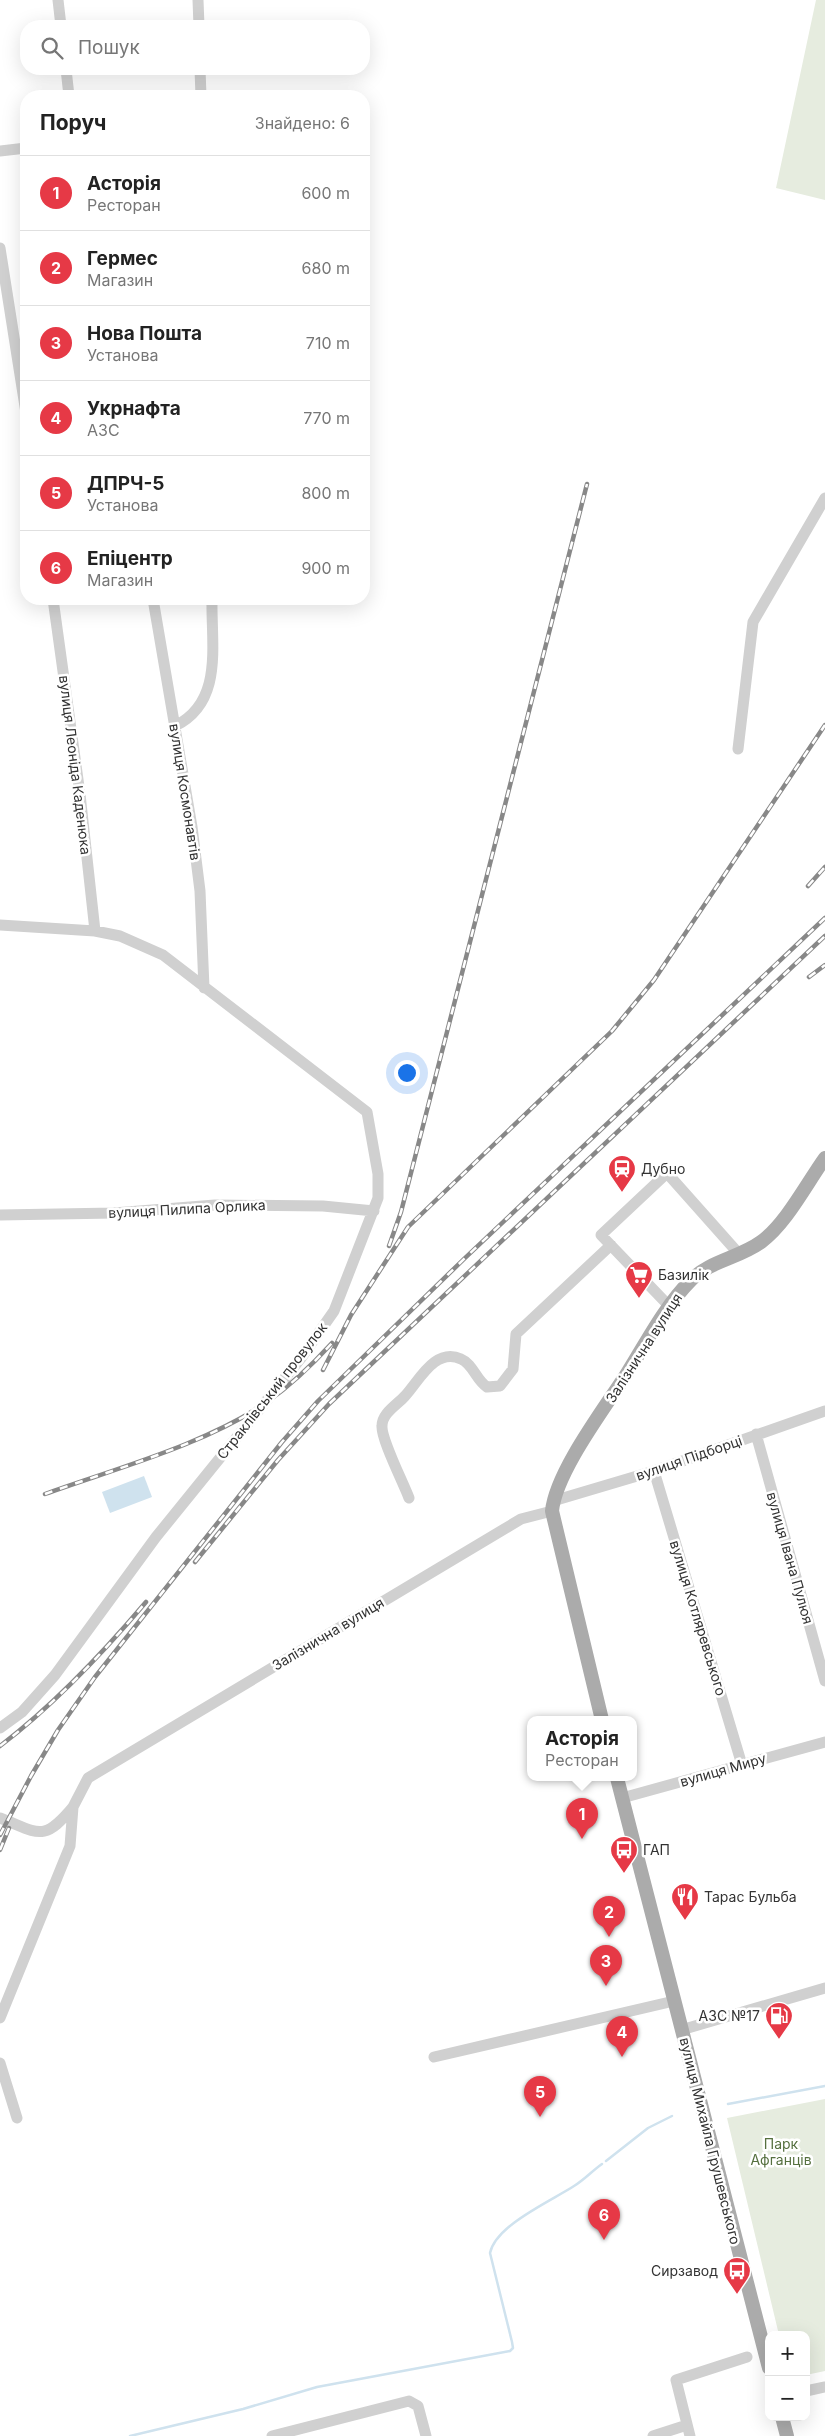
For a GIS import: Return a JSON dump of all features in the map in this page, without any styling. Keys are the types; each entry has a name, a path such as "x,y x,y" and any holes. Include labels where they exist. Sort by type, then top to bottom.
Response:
{"main road":[{"name":"Залізнична вулиця","path":"552,1506 564,1474 670,1307 697,1275 740,1254 767,1237 782,1220 825,1158"},
{"path":"552,1506 601,1716"},
{"name":"вулиця Михайла Грушевського","path":"618,1781 765,2353"},
{"path":"783,2421 787,2436"}],"street":[{"path":"58,0 60,20"},
{"path":"198,0 199,20"},
{"path":"67,75 68,90"},
{"path":"200,75 201,90"},
{"path":"0,151 20,149"},
{"path":"0,248 20,375"},
{"path":"738,749 754,622 825,498"},
{"name":"вулиця Леоніда Каденюка","path":"54,605 80,794 95,931"},
{"name":"вулиця Космонавтів","path":"154,605 200,891 204,988"},
{"path":"174,726 192,716 199,708 210,684 212,605"},
{"name":"Страклівський провулок","path":"0,925 95,931 120,936 163,955 367,1112 378,1174 378,1198 374,1211 334,1311 301,1358 156,1537 55,1675 15,1718 0,1728"},
{"path":"670,1307 600,1235 667,1173 740,1254"},
{"name":"вулиця Пилипа Орлика","path":"0,1215 114,1213 215,1205 323,1206 374,1211"},
{"path":"409,1498 382,1433 382,1421 385,1416 405,1396 426,1369 445,1358 462,1359 467,1363 477,1380 487,1387 500,1386 513,1369 516,1334 611,1245"},
{"name":"вулиця Підборці","path":"552,1506 825,1411"},
{"name":"вулиця Івана Пулюя","path":"756,1434 825,1681"},
{"name":"вулиця Котляревського","path":"654,1471 742,1765"},
{"name":"Залізнична вулиця","path":"73,1807 88,1778 108,1765 521,1519 552,1506"},
{"path":"813,1640 825,1637"},
{"name":"вулиця Миру","path":"622,1798 825,1742"},
{"path":"0,1818 30,1830 43,1832 55,1826 73,1807"},
{"path":"0,2018 70,1846 73,1807"},
{"name":"вулиця Михайла Грушевського","path":"681,2030 825,1988"},
{"path":"434,2057 674,2000"},
{"path":"0,2063 16,2118"},
{"path":"653,2436 688,2431 676,2380 747,2357"},
{"path":"810,2390 825,2387"},
{"path":"272,2436 402,2402 414,2402 421,2412 425,2433"}],"green space":[{"path":"816,0 825,0 825,200 776,188"},
{"name":"Парк Афганців","path":"825,2099 825,2371 810,2374 810,2331 778,2331 727,2118"}],"water":[{"path":"144,1476 152,1497 110,1513 102,1492"}],"waterway":[{"path":"728,2104 825,2086"},
{"path":"606,2161 648,2128 672,2116"},
{"path":"130,2436 243,2409 317,2387 510,2351 513,2348 512,2342 490,2253 494,2243 513,2223 578,2184 602,2164"}],"railway":[{"path":"389,1246 401,1212 587,484"},
{"path":"323,1370 351,1315 408,1227 612,1031 654,980 825,725"},
{"path":"808,886 825,867"},
{"path":"0,1835 58,1730 95,1677 282,1442 318,1401 465,1258 825,918"},
{"path":"195,1562 278,1460 329,1404 825,936"},
{"path":"809,977 825,965"},
{"path":"45,1494 159,1454 217,1431 267,1402 284,1389 332,1343"},
{"path":"0,1746 39,1714 77,1678 146,1602"},
{"path":"0,1850 9,1828"}],"place":[{"name":"Дубно","path":"622,1193"},
{"name":"Базилік","path":"639,1299"},
{"name":"Асторія","path":"582,1839"},
{"name":"ГАП","path":"624,1874"},
{"name":"Тарас Бульба","path":"685,1921"},
{"name":"Гермес","path":"609,1937"},
{"name":"Нова Пошта","path":"606,1986"},
{"name":"АЗС №17","path":"779,2040"},
{"name":"Укрнафта","path":"622,2057"},
{"name":"ДПРЧ-5","path":"540,2117"},
{"name":"Епіцентр","path":"604,2240"},
{"name":"Сирзавод","path":"737,2295"}]}
